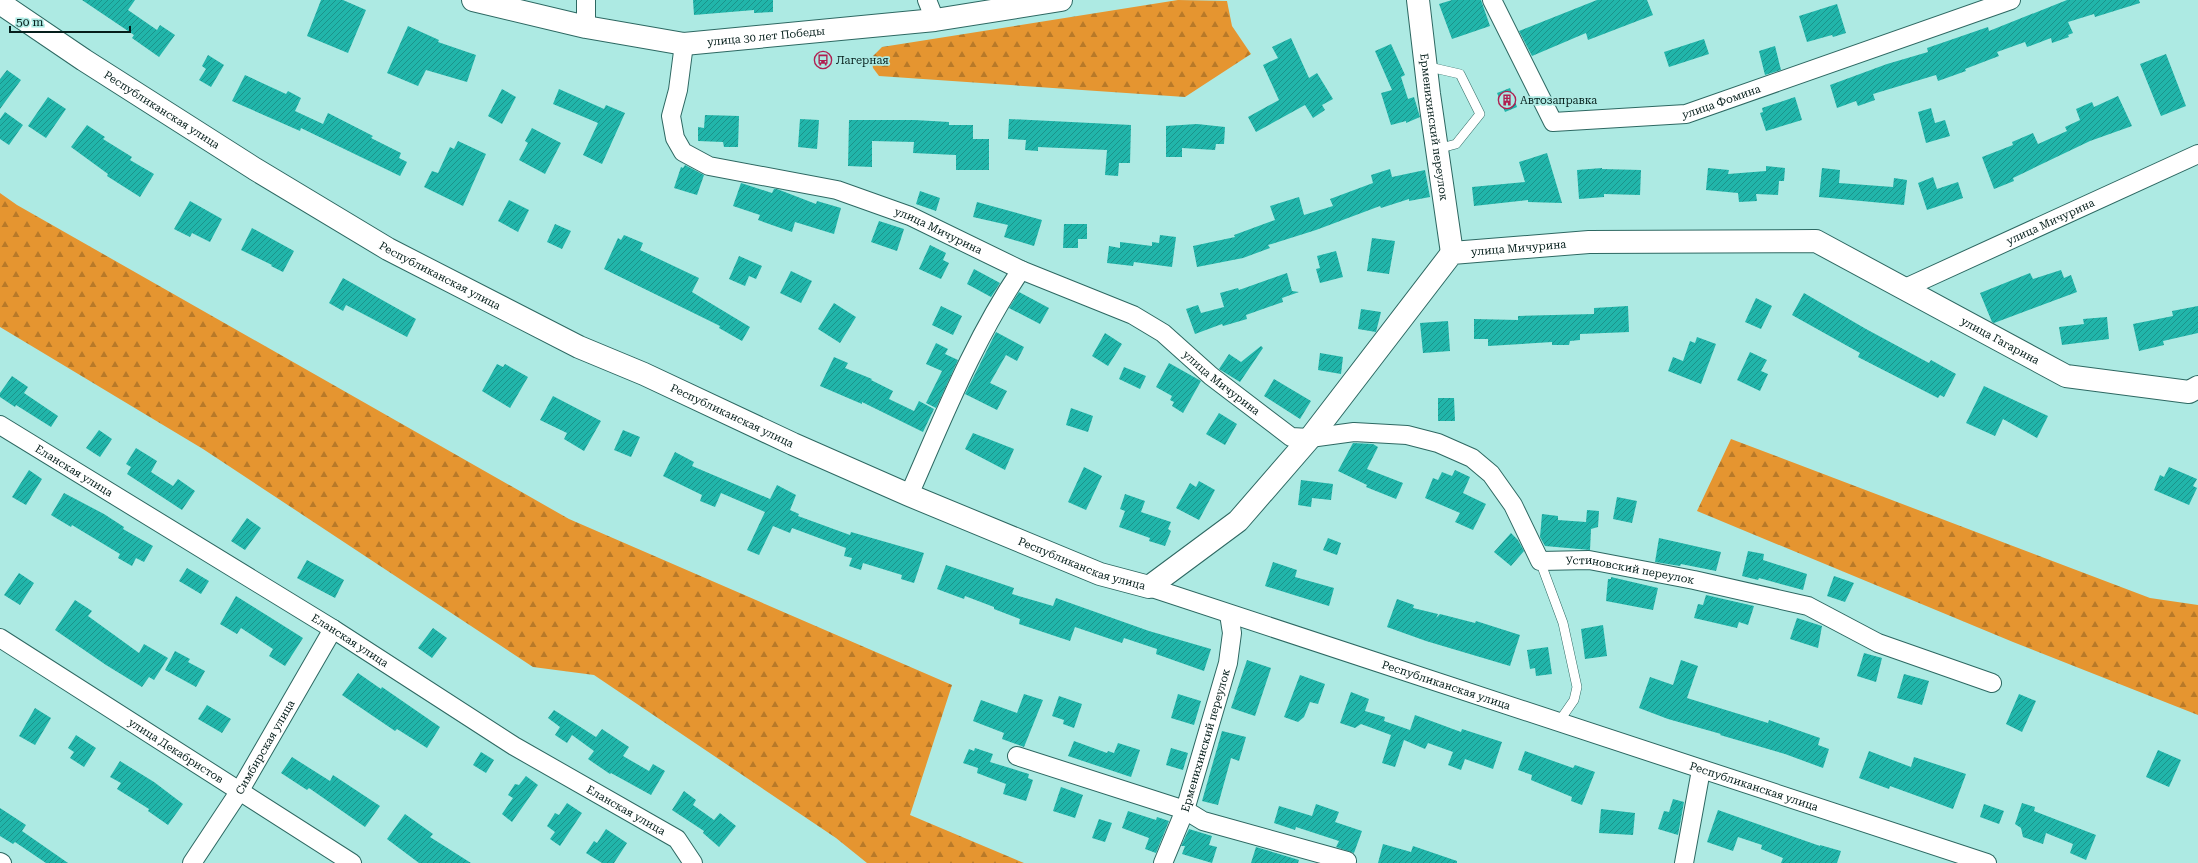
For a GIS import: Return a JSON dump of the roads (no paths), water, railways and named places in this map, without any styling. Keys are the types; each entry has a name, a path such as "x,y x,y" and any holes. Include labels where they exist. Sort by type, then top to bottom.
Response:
{"street":[{"name":"улица 30 лет Победы","path":"473,0 586,27 684,44 931,10 1061,0"},
{"path":"586,0 586,27"},
{"name":"Ерменихинский переулок","path":"1418,0 1452,253"},
{"name":"улица Фомина","path":"1492,0 1553,122 1686,114 2011,0"},
{"name":"Республиканская улица","path":"0,3 84,60 235,156 388,249 580,347 644,374 793,444 909,495 1100,574 1149,587 1558,723 1987,863"},
{"name":"улица Мичурина","path":"684,44 678,90 671,116 675,138 683,152 709,166 837,190 910,216 1022,270 1133,314 1163,333 1211,376 1291,436 1310,438"},
{"name":"улица Мичурина","path":"1903,289 2198,154"},
{"name":"улица Мичурина","path":"1452,253 1589,242 1816,241"},
{"name":"улица Гагарина","path":"1816,241 2066,376 2189,392 2198,387"},
{"path":"1149,587 1238,521 1310,438 1452,253"},
{"path":"909,495 956,388 1007,291 1022,270"},
{"name":"Еланская улица","path":"0,425 333,629 514,746 676,839 693,863"},
{"path":"1310,438 1354,432 1407,435 1438,443 1472,458 1491,474 1513,505 1540,561"},
{"name":"Устиновский переулок","path":"1540,561 1589,560 1694,580 1808,606 1878,643 1992,683"},
{"name":"Ерменихинский переулок","path":"1163,863 1185,810 1228,663 1232,633 1230,614"},
{"name":"Симбирская улица","path":"192,863 239,792 333,629"},
{"name":"улица Декабристов","path":"0,638 352,863"},
{"path":"1017,756 1185,810 1203,821 1347,861"},
{"path":"1684,863 1701,770"}],"lane":[{"path":"1426,66 1460,74 1480,114 1456,144 1437,149"},
{"path":"1540,561 1563,623 1577,687 1574,700 1558,723"}],"place":[{"name":"Лагерная","path":"823,60"},
{"name":"Автозаправка","path":"1507,100"}]}
